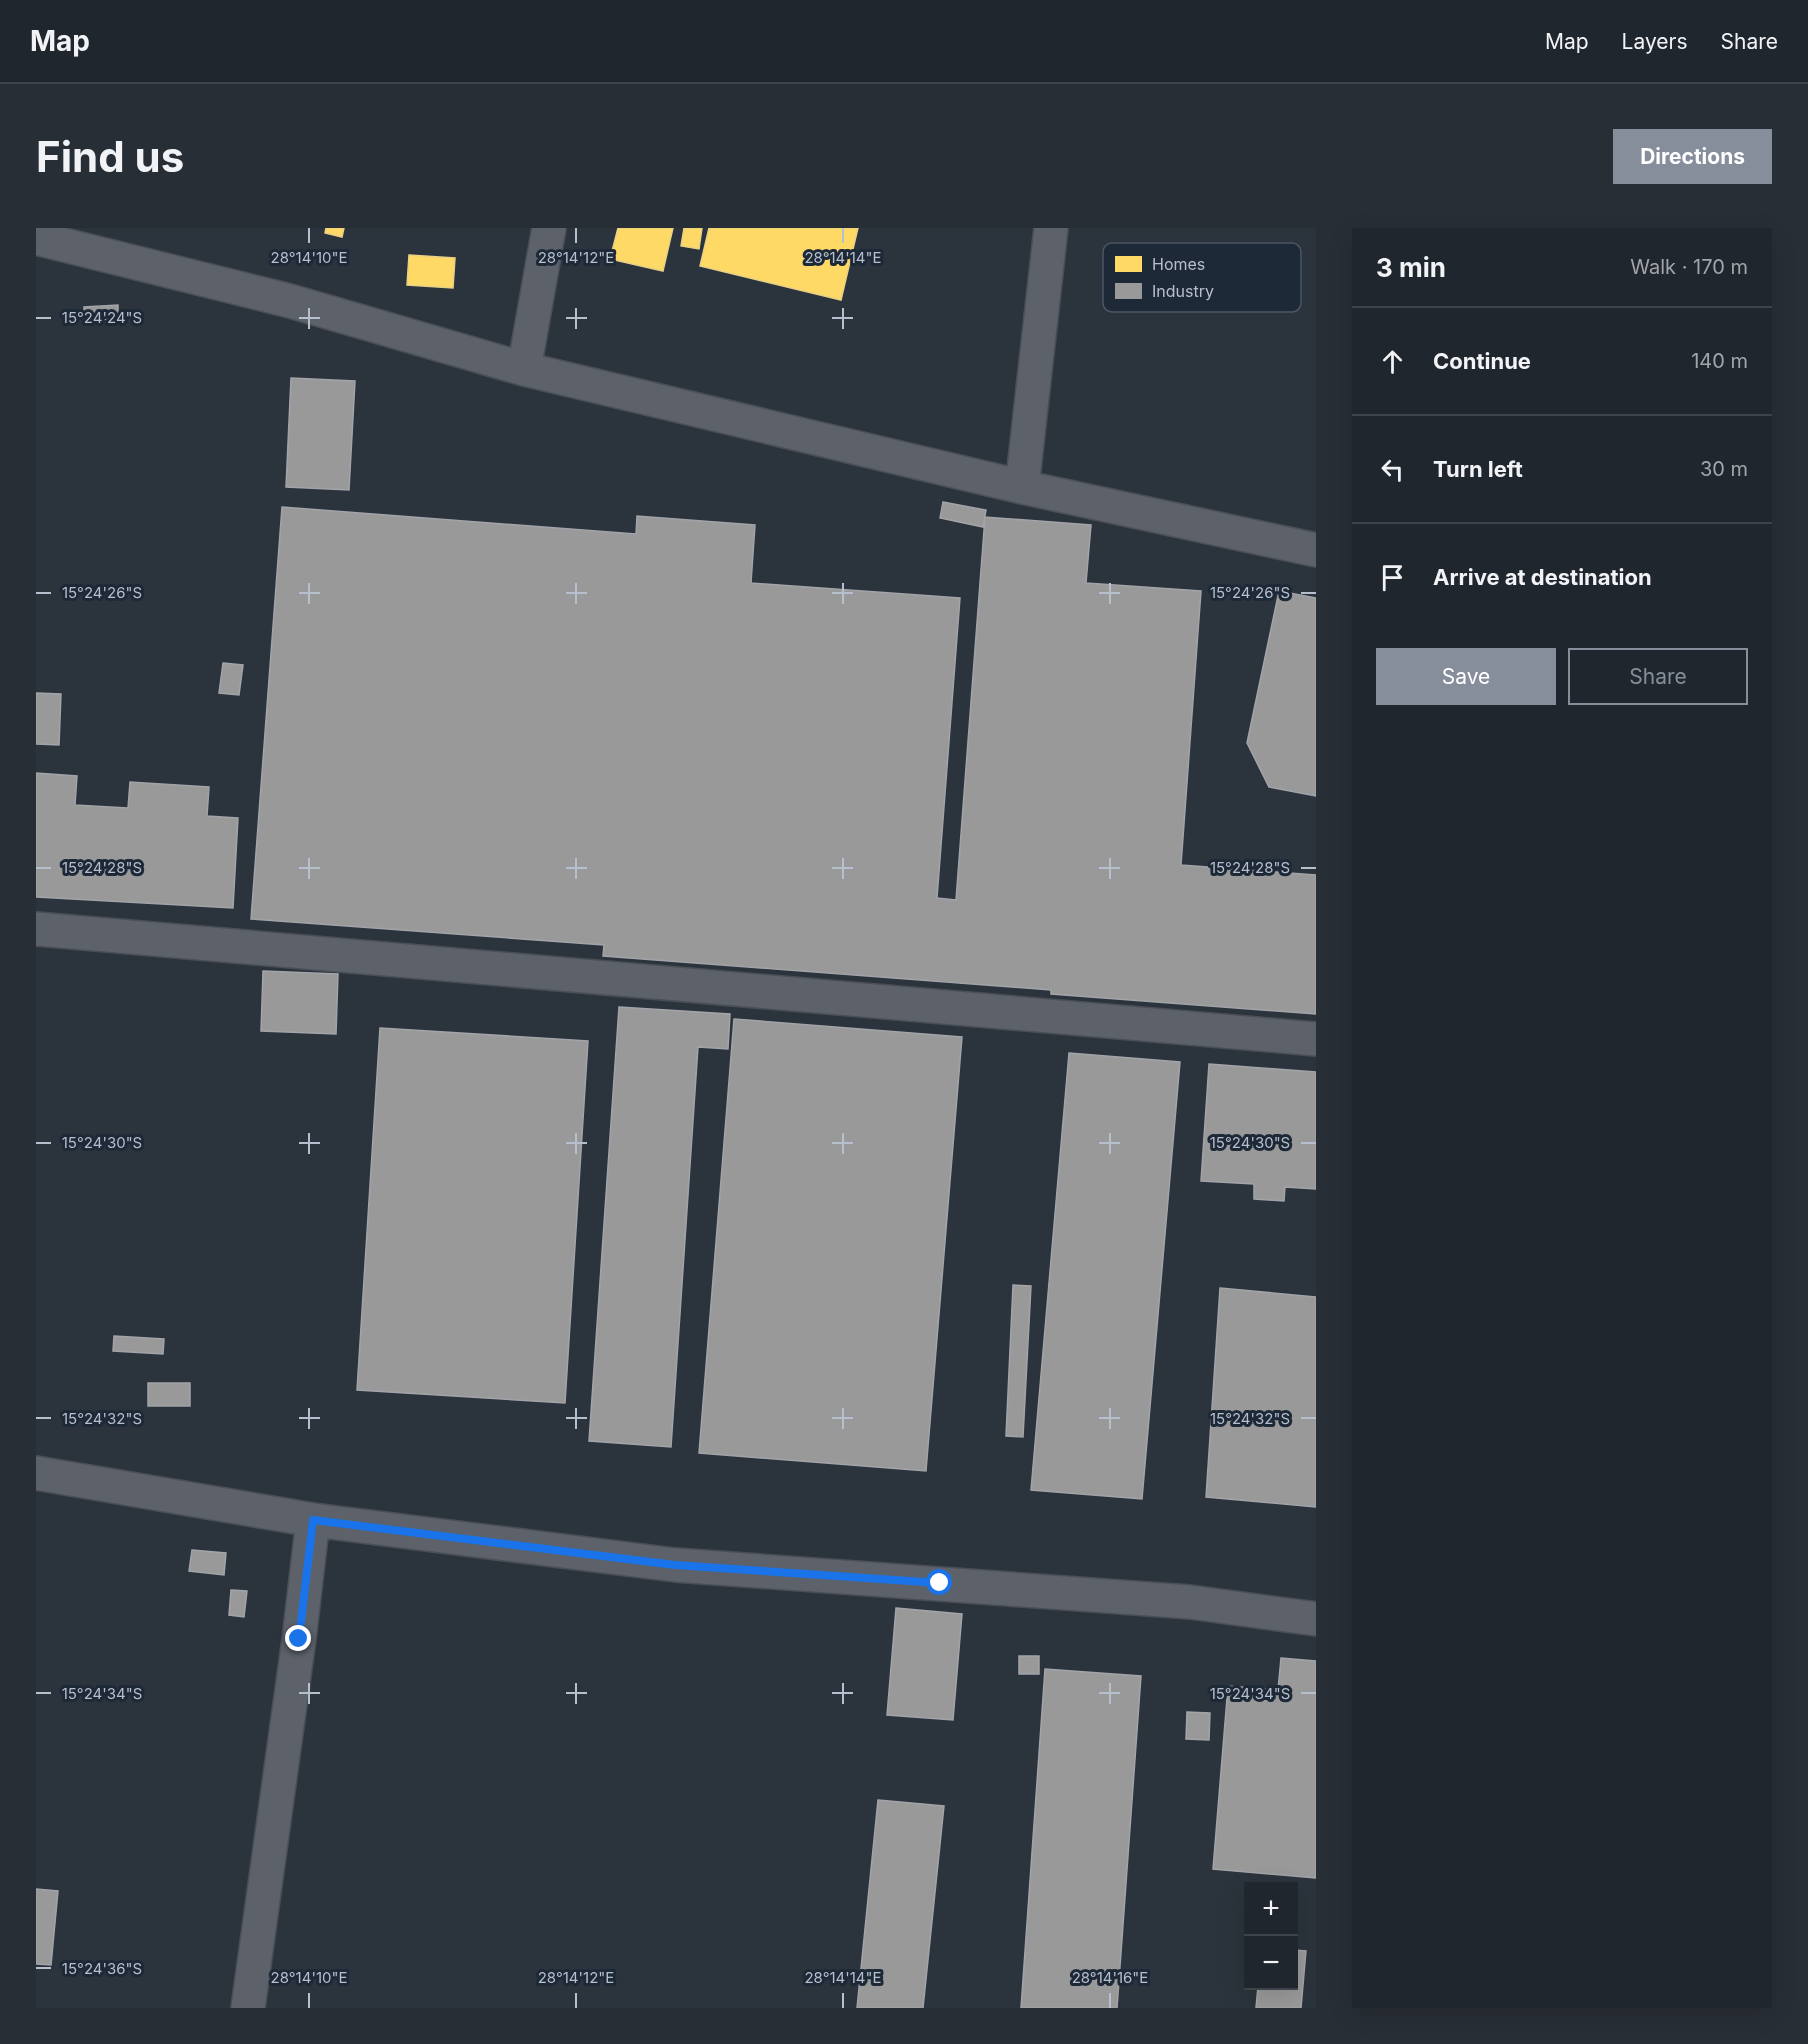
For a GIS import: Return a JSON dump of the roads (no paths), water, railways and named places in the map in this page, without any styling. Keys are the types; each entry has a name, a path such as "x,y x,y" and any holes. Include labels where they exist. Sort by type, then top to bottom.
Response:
{"street":[{"path":"524,369 549,228"},
{"path":"1022,487 1051,228"},
{"path":"36,238 290,301 524,369 1022,487 1316,550"},
{"path":"36,929 1316,1039"},
{"path":"36,1473 313,1520 675,1565 1190,1602 1316,1619"},
{"path":"248,2008 299,1639 313,1520"}]}
